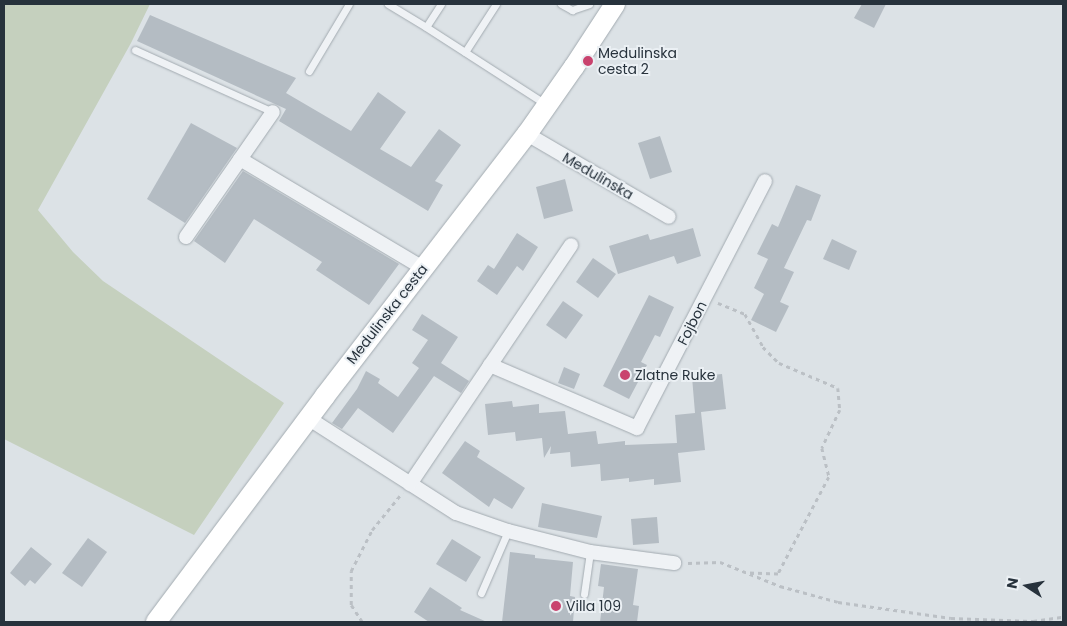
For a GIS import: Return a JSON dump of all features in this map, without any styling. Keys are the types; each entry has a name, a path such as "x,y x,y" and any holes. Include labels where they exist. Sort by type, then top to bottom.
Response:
{"main road":[{"name":"Medulinska cesta","path":"156,622 308,418 527,134 614,4"}],"street":[{"path":"186,237 273,112"},
{"name":"Medulinska","path":"527,134 669,217"},
{"path":"240,159 423,268"},
{"name":"Fojbon","path":"490,365 637,428 765,181"},
{"path":"410,484 571,245"},
{"path":"308,418 456,513 508,532 590,552 674,563"}],"lane":[{"path":"309,71 349,4"},
{"path":"388,4 548,105"},
{"path":"426,28 441,4"},
{"path":"465,52 496,4"},
{"path":"561,4 572,10 590,4"},
{"path":"135,50 273,112"},
{"path":"480,592 508,532"},
{"path":"584,594 590,552"}],"path":[{"path":"705,297 745,314 763,347 778,363 838,388 840,410 822,448 828,477 778,574 748,573"},
{"path":"362,622 351,605 351,571 372,530 410,484"},
{"path":"674,563 720,562 780,586 838,602 951,618 988,621 1033,621 1063,616"}],"green space":[{"path":"4,4 150,4 131,43 38,210 73,252 103,281 284,403 194,535 4,439"}],"building":[{"path":"862,4 886,4 874,28 854,18"},
{"path":"150,15 296,78 286,93 351,131 378,92 406,112 380,149 411,167 439,129 461,145 435,181 443,185 428,211 279,121 286,109 137,41"},
{"path":"191,123 237,148 185,223 147,199"},
{"path":"660,136 672,172 650,179 638,143"},
{"path":"243,171 399,264 369,305 316,270 322,262 254,219 225,263 194,241"},
{"path":"565,179 573,211 544,219 536,187"},
{"path":"796,185 821,195 811,221 807,220 784,268 794,272 780,302 789,306 776,332 751,320 764,294 754,288 768,259 757,254 772,224 778,227"},
{"path":"693,228 701,256 677,264 674,256 618,274 609,246 648,234 650,240"},
{"path":"517,233 538,247 523,271 517,266 497,295 477,281 488,265 494,269"},
{"path":"832,239 857,251 849,270 823,259"},
{"path":"593,258 616,274 598,298 576,282"},
{"path":"649,295 674,307 660,337 655,335 641,362 647,365 629,399 603,386"},
{"path":"563,301 583,315 566,339 546,325"},
{"path":"422,314 458,337 441,363 469,381 461,393 434,376 393,433 358,408 342,429 332,423 357,389 366,371 380,379 378,383 398,397 419,368 412,363 428,340 412,330"},
{"path":"564,367 580,374 574,389 558,383"},
{"path":"722,374 726,409 701,412 705,450 678,453 681,482 654,485 654,479 629,482 629,478 601,481 600,464 571,467 570,452 550,454 551,446 544,458 542,438 516,441 515,432 488,435 485,404 512,401 513,407 539,404 539,413 565,411 568,434 596,431 598,444 625,441 625,445 677,443 675,415 695,413 692,377"},
{"path":"465,441 480,451 477,457 525,488 512,509 494,498 489,507 442,473"},
{"path":"542,503 602,516 597,538 538,527"},
{"path":"657,517 659,543 633,545 631,519"},
{"path":"88,538 107,552 82,587 62,573"},
{"path":"452,539 481,557 466,582 436,564"},
{"path":"31,547 52,564 35,584 30,580 25,586 10,573"},
{"path":"510,552 535,555 535,558 573,562 570,596 575,597 573,622 502,622"},
{"path":"601,564 638,569 633,605 639,606 637,622 600,622 604,587 598,586"},
{"path":"430,587 462,608 460,610 487,622 429,622 414,612"}],"place":[{"name":"Medulinska cesta 2","path":"588,61"},
{"name":"Zlatne Ruke","path":"625,375"},
{"name":"Villa 109","path":"556,606"}]}
